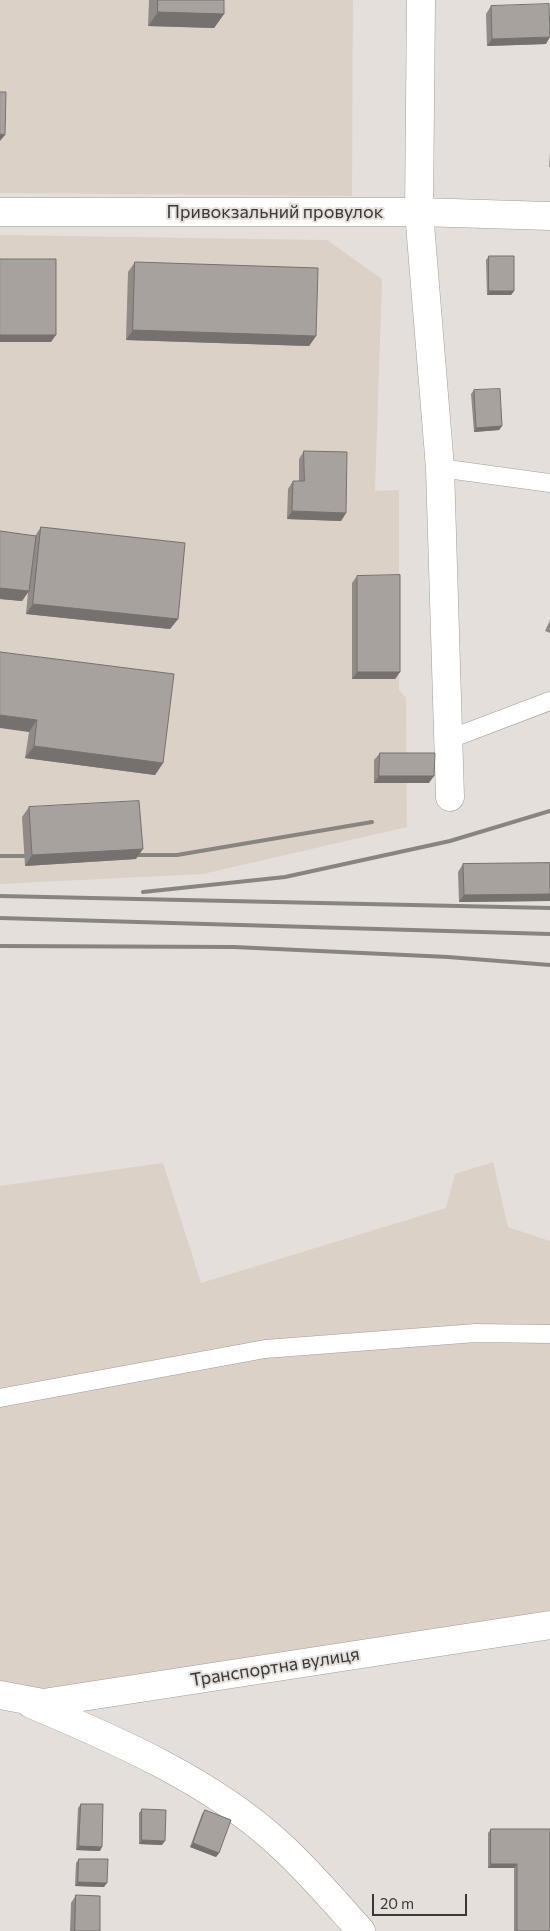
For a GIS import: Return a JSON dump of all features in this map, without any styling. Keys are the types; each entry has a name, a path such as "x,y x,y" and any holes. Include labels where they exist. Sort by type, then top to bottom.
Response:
{"street":[{"path":"422,0 420,212 440,468 450,797"},
{"name":"Привокзальний провулок","path":"0,212 420,212 550,216"},
{"name":"Транспортна вулиця","path":"9,1697 43,1703 550,1626"},
{"path":"9,1697 72,1721 163,1766 233,1808 277,1842 324,1889 361,1931"}],"lane":[{"path":"440,468 550,483"},
{"path":"447,740 550,701"},
{"path":"0,1398 264,1348 476,1333 550,1334"}],"shaded area":[{"path":"0,0 353,0 352,196 0,193"},
{"path":"0,235 327,240 382,279 375,491 399,490 399,690 406,698 407,827 203,874 0,884"},
{"path":"493,1162 508,1227 550,1241 550,1625 0,1695 0,1186 163,1163 201,1283 446,1208 455,1174"}],"building":[{"path":"158,0 224,0 224,14 158,12"},
{"path":"549,4 550,37 492,39 491,6"},
{"path":"0,92 6,92 5,135 0,134"},
{"path":"489,256 514,256 514,291 489,291"},
{"path":"0,259 56,259 56,335 0,335"},
{"path":"135,262 318,268 316,336 133,330"},
{"path":"500,389 502,426 476,428 474,390"},
{"path":"304,451 347,452 346,513 292,511 293,481 304,481"},
{"path":"41,527 185,543 178,619 33,604"},
{"path":"0,531 36,536 29,591 0,588"},
{"path":"400,575 400,672 357,672 357,576"},
{"path":"0,652 174,674 163,763 34,746 37,720 0,715"},
{"path":"380,753 435,753 434,776 379,776"},
{"path":"139,801 143,849 32,855 29,807"},
{"path":"550,863 550,894 464,895 463,864"},
{"path":"81,1804 103,1804 102,1847 79,1846"},
{"path":"142,1809 166,1810 165,1841 142,1840"},
{"path":"205,1810 231,1820 219,1853 193,1843"},
{"path":"491,1829 550,1829 550,1931 517,1931 517,1864 491,1864"},
{"path":"79,1859 108,1859 107,1883 78,1882"},
{"path":"76,1895 100,1896 100,1931 75,1931"}],"railway":[{"path":"143,892 285,877 450,841 550,811"},
{"path":"123,855 177,855 372,822"},
{"path":"0,856 38,856"},
{"path":"0,896 550,908"},
{"path":"0,918 550,934"},
{"path":"0,946 234,947 448,957 550,965"}]}
